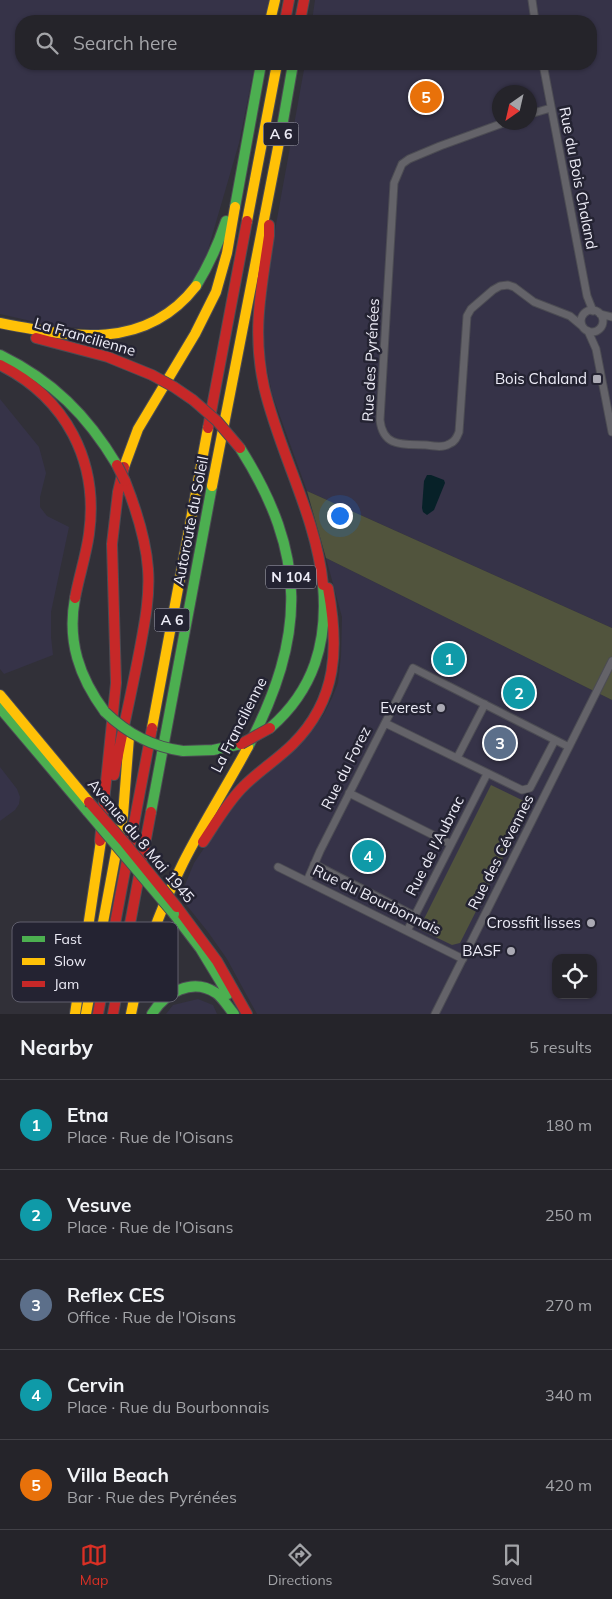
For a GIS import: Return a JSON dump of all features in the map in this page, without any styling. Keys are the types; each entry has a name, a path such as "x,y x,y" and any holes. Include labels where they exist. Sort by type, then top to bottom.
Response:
{"main road":[{"path":"271,15 275,0"},
{"path":"287,15 290,0"},
{"path":"301,15 304,0"},
{"path":"89,922 100,841 116,683 112,544 118,492 123,470 138,429 195,334 216,292 227,253 260,70"},
{"name":"Autoroute du Soleil","path":"115,922 277,70"},
{"name":"Autoroute du Soleil","path":"130,922 292,70"},
{"path":"0,323 66,334 110,336 140,329 169,314 193,292 212,261 225,226 245,148"},
{"path":"159,922 192,861 223,812 249,781 302,734 316,715 325,698 334,664 334,628 331,604 320,555 306,508 269,405 260,364 257,322 269,236 268,204"},
{"name":"La Francilienne","path":"0,328 124,362 174,387 193,400 216,421 240,448 251,464 271,500 284,538 290,566 292,592 291,619 288,647 278,681 265,713 171,887 157,922"},
{"path":"0,355 36,374 67,399 93,427 125,481 141,525 148,570 145,622 133,693 100,841"},
{"path":"0,365 28,382 50,402 73,434 85,464 90,486 91,514 88,539 74,604 72,631 75,657 91,694 105,712 117,725 140,739 165,749 183,751 213,750 241,744 254,738 270,728 285,715 300,697 310,679 318,656 323,618 320,555"},
{"path":"103,922 123,815 133,693"},
{"name":"Avenue du 8 Mai 1945","path":"0,695 89,807 217,961 247,1014"},
{"name":"Avenue du 8 Mai 1945","path":"0,708 89,807"},
{"name":"Avenue du 8 Mai 1945","path":"176,911 230,997 238,1014"},
{"path":"178,990 197,987 212,991 222,999 234,1014"},
{"path":"152,1014 160,1002"}],"street":[{"path":"532,0 535,15"},
{"name":"Rue du Bois Chaland","path":"544,70 587,296 584,314"},
{"path":"537,112 551,108"},
{"name":"Rue des Pyrénées","path":"492,127 409,159 402,164 396,176 394,183 380,420 384,436 399,444 440,446 449,445 455,440 459,432 467,316 471,309 500,286 508,285 514,287 534,302 570,316 582,326"},
{"name":"Rue du Bois Chaland","path":"587,296 597,312"},
{"path":"596,349 602,317 597,312"},
{"path":"612,319 597,312 584,314 581,322 582,326 588,331 596,349 612,432"},
{"name":"Rue des Pyrénées","path":"570,316 584,314"},
{"path":"588,331 600,327 612,319"},
{"name":"Rue des Cévennes","path":"435,1014 612,661"},
{"name":"Rue du Forez","path":"307,881 384,722 413,668 484,704"},
{"path":"457,758 484,704 570,747"},
{"path":"384,722 487,774"},
{"name":"Rue des Cévennes","path":"487,774 518,789 525,790 530,788 555,740"},
{"name":"Rue de l'Aubrac","path":"408,931 487,774"},
{"path":"349,794 451,844"},
{"name":"Rue du Bourbonnais","path":"314,864 415,916"},
{"name":"Rue du Bourbonnais","path":"278,867 463,959"}],"shaded area":[{"path":"0,0 269,0 265,15 15,15 15,70 254,70 239,143 203,267 187,290 166,308 145,319 123,327 95,329 53,326 0,314"},
{"path":"315,0 612,0 612,628 307,491 272,394 264,353 263,326 271,252 304,70 597,70 597,15 313,15"},
{"path":"0,399 39,447 46,473 40,497 40,507 47,516 69,527 51,612 53,655 4,674 0,669"},
{"path":"326,558 612,700 612,1014 257,1014 227,959 180,897 194,863 247,789 312,731 324,714 338,683 342,617"},
{"path":"0,767 17,789 20,797 19,804 15,810 0,821"},
{"path":"198,999 213,1005 217,1014 166,1014 173,1005"}],"green space":[{"path":"307,491 612,628 612,700 326,558"},
{"path":"491,785 530,804 460,943 452,945 419,929"}],"water":[{"path":"427,475 444,480 445,483 434,510 427,515 423,512 422,508 424,481"}],"traffic: fast":[{"path":"235,207 260,70"},
{"path":"282,127 292,70"},
{"path":"196,286 213,255 226,221"},
{"path":"0,355 36,376 67,401 94,430 117,465"},
{"path":"240,448 262,487 278,524 288,560 291,596 289,632 281,668 267,707 248,747"},
{"path":"151,812 212,486"},
{"path":"270,728 298,698 315,664 323,626 323,585"},
{"path":"75,598 73,629 77,658 88,685 105,712"},
{"path":"0,708 88,812"},
{"path":"105,712 123,727 141,738 151,743 183,751"},
{"path":"183,751 213,750 241,744"},
{"path":"88,812 174,914"},
{"path":"174,914 200,948 228,994"},
{"path":"178,991 189,987 207,988 216,993 234,1014"},
{"path":"152,1014 162,1002"}],"traffic: slow":[{"path":"271,15 275,0"},
{"path":"247,221 276,70"},
{"path":"212,486 282,127"},
{"path":"124,467 138,429 195,334 216,292 227,253 235,207"},
{"path":"0,323 80,335 106,334 130,330 154,322 176,307 196,286"},
{"path":"152,728 208,428"},
{"path":"0,695 89,802"},
{"path":"103,922 123,815 129,737"},
{"path":"158,922 174,881 191,848 248,747"},
{"path":"89,922 102,834"},
{"path":"75,1014 77,1002"},
{"path":"86,1014 88,1002"},
{"path":"131,1014 133,1002"}],"traffic: jam":[{"path":"286,15 289,0"},
{"path":"301,15 304,0"},
{"path":"208,428 247,221"},
{"path":"269,225 259,312 260,367 271,412 313,534 323,585"},
{"path":"36,338 108,357 152,375"},
{"path":"0,365 23,379 43,395 60,414 73,434 83,457 89,481 91,507 88,542 75,598"},
{"path":"152,375 174,387"},
{"path":"174,387 193,400"},
{"path":"193,400 217,421 240,448"},
{"path":"117,465 125,481"},
{"path":"100,841 116,683 112,544 118,492 124,467"},
{"path":"114,775 142,638 148,589 147,558 143,535 125,481"},
{"path":"203,842 241,789 293,744 308,727 319,709 332,671 334,651 332,610 328,588"},
{"path":"115,922 152,728"},
{"path":"241,744 270,728"},
{"path":"89,802 177,907"},
{"path":"130,922 151,812"},
{"path":"177,907 217,961 247,1014"},
{"path":"98,1014 100,1002"},
{"path":"113,1014 115,1002"}],"place":[{"name":"Villa Beach","path":"426,97"},
{"name":"Bois Chaland","path":"597,379"},
{"name":"Etna","path":"449,659"},
{"name":"Vesuve","path":"519,693"},
{"name":"Everest","path":"441,708"},
{"name":"Reflex CES","path":"500,743"},
{"name":"Cervin","path":"368,856"},
{"name":"Crossfit lisses","path":"591,923"},
{"name":"BASF","path":"511,951"}]}
